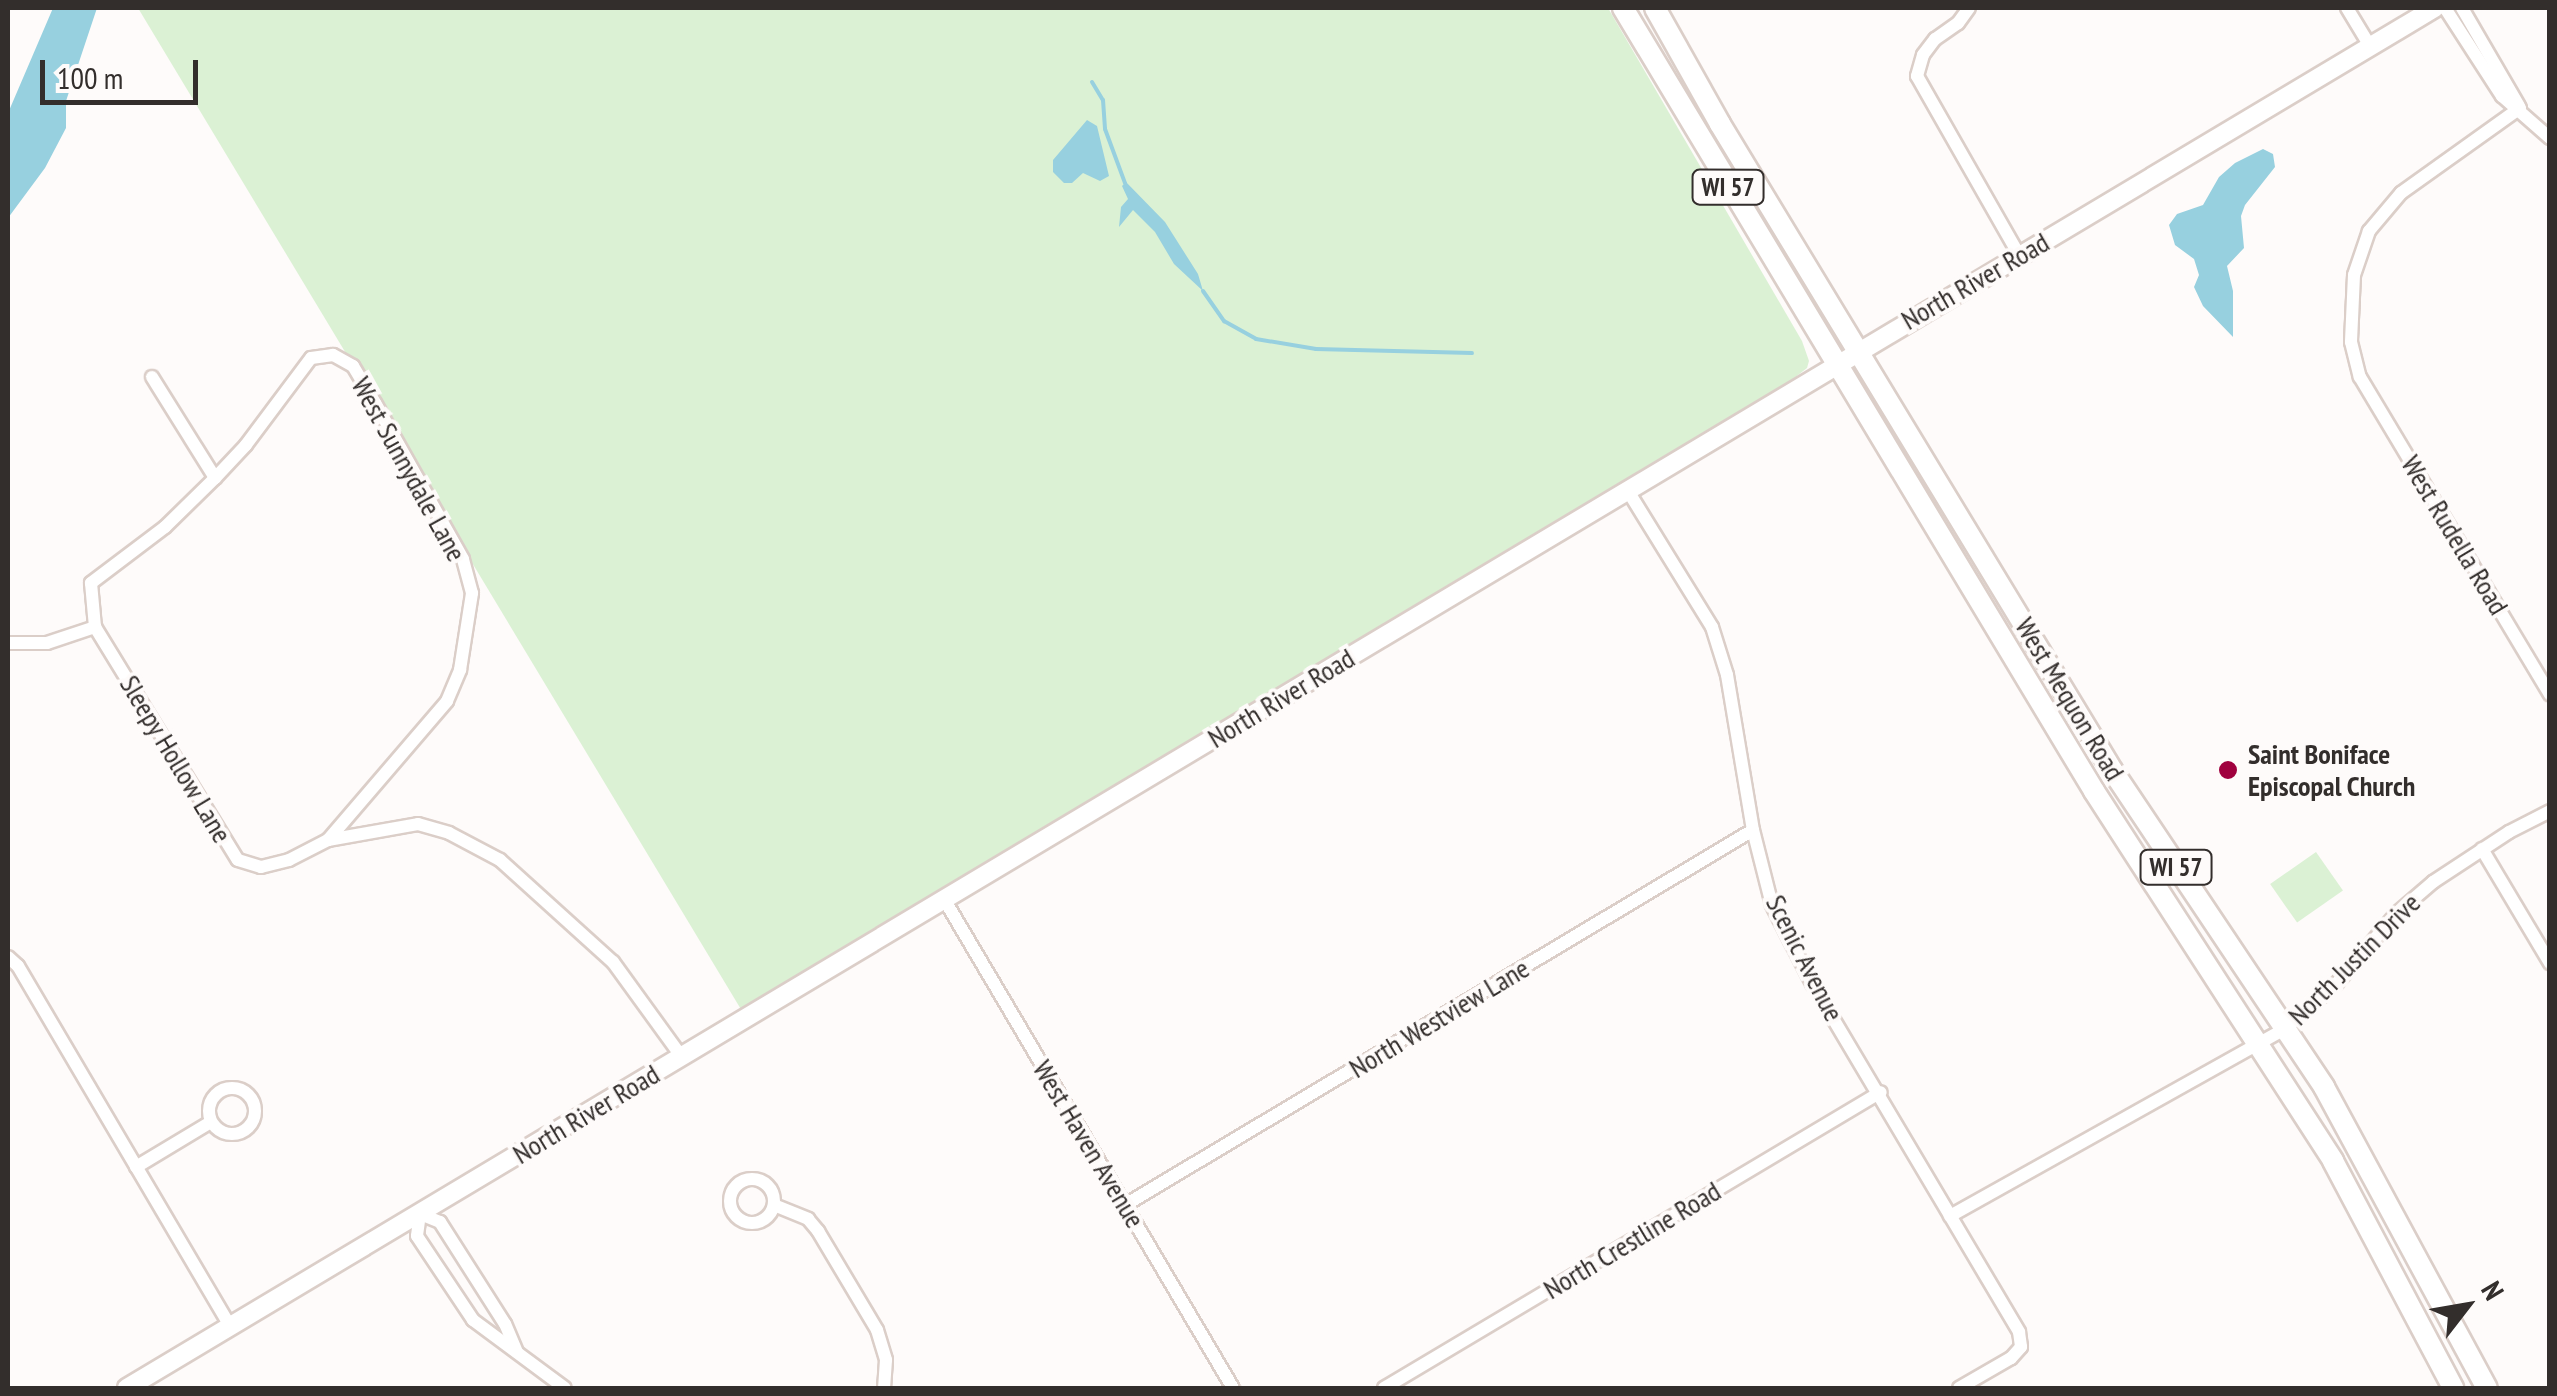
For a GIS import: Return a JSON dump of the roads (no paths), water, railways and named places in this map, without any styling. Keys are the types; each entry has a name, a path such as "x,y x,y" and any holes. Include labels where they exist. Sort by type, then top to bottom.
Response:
{"main road":[{"name":"West Mequon Road","path":"1624,8 1764,248 2094,790 2333,1160 2454,1388"},
{"name":"West Mequon Road","path":"1655,8 1720,124 2112,770 2286,1028 2371,1168 2487,1388"},
{"path":"1764,248 1806,289 1837,339 1859,348"},
{"path":"1836,363 1859,375 1897,434 1936,476"}],"street":[{"path":"1969,8 1958,22 1934,39 1922,55 1917,76 2019,255"},
{"path":"2347,8 2370,46"},
{"name":"North River Road","path":"127,1388 1628,491 1859,348 2435,8"},
{"path":"2444,8 2491,81 2550,138"},
{"path":"2462,8 2520,108"},
{"name":"West Rudella Road","path":"2520,108 2401,192 2369,230 2354,275 2349,310 2351,342 2360,376 2550,694"},
{"name":"West Sunnydale Lane","path":"215,478 246,445 311,358 333,355 352,366 375,402 463,560 472,593 460,670 447,701 328,840"},
{"path":"8,643 47,643 95,627 91,583 165,527 215,478 152,376"},
{"name":"Scenic Avenue","path":"1628,491 1712,627 1727,676 1753,830 1772,905 1812,982 2019,1332 2021,1347 1959,1388"},
{"name":"Sleepy Hollow Lane","path":"95,627 238,860 261,867 289,860 328,840"},
{"name":"North Justin Drive","path":"2260,1044 2286,1028 2337,982 2397,913 2482,848 2550,811"},
{"path":"328,840 418,824 448,833 500,860 613,962 681,1056"},
{"name":"North Westview Lane","path":"1125,1205 1753,830"},
{"path":"2482,848 2550,962"},
{"name":"West Haven Avenue","path":"944,899 1232,1388"},
{"path":"8,957 18,966 231,1327"},
{"path":"1950,1216 2260,1044"},
{"name":"North Crestline Road","path":"1384,1388 1880,1092"},
{"path":"136,1167 211,1122"},
{"path":"774,1206 808,1219 818,1231 877,1330 886,1360 884,1388"},
{"path":"517,1352 505,1324 440,1222 420,1214 416,1236 473,1320 565,1388"}],"water":[{"path":"53,8 97,8 66,101 66,128 45,168 8,218 8,113"},
{"path":"1087,120 1097,126 1109,176 1100,181 1083,173 1072,183 1064,183 1053,172 1053,160"},
{"path":"2263,149 2273,154 2275,167 2245,205 2241,216 2244,248 2227,266 2233,291 2233,337 2203,306 2194,287 2199,275 2194,259 2175,245 2169,225 2177,214 2203,205 2219,177 2235,163"},
{"path":"1126,182 1165,222 1198,274 1203,291 1174,264 1155,232 1133,210 1119,227 1121,207 1128,199 1122,186"}],"waterway":[{"path":"1092,82 1103,100 1105,129 1125,183"},
{"path":"1203,291 1224,321 1256,339 1316,349 1472,353"}],"place":[{"name":"Saint Boniface Episcopal Church","path":"2228,770"}]}
